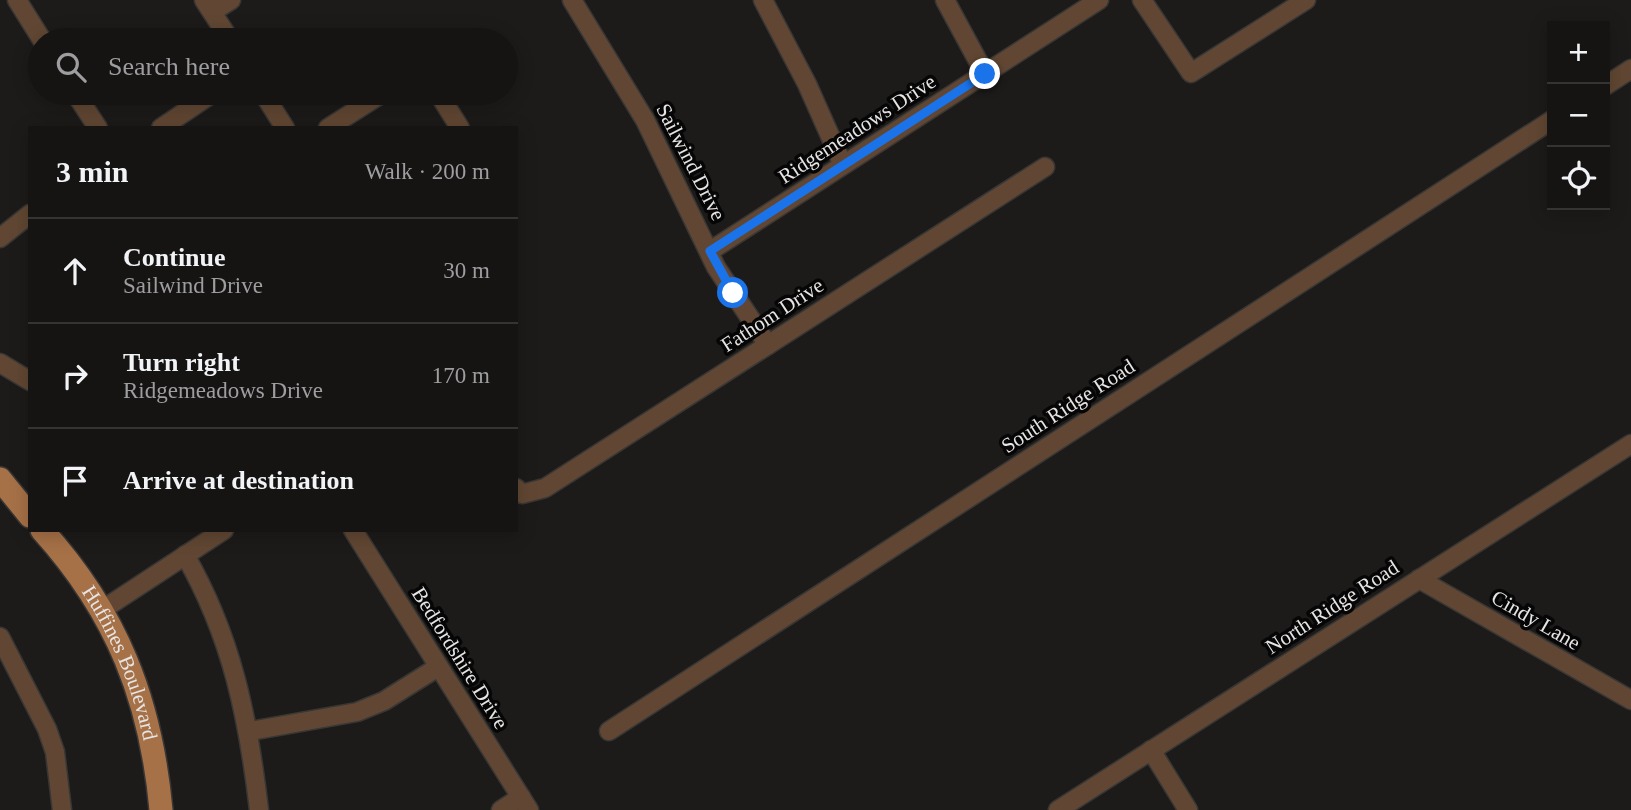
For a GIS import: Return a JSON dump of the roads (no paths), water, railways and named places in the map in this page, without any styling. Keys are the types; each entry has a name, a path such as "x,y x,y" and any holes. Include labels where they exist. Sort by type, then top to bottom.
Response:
{"main road":[{"path":"4,489 28,514"},
{"name":"Huffines Boulevard","path":"45,532 70,561 102,610 141,696 157,768 161,810"}],"street":[{"path":"17,0 34,28"},
{"path":"222,28 208,6 231,0"},
{"name":"Sailwind Drive","path":"572,0 645,120 716,267 768,345"},
{"path":"763,0 807,84 843,165"},
{"path":"945,0 985,74"},
{"name":"Ridgemeadows Drive","path":"710,251 1099,0"},
{"path":"1142,0 1191,73 1306,0"},
{"path":"1608,84 1631,69"},
{"path":"83,105 96,126"},
{"path":"164,126 195,105"},
{"path":"271,105 284,126"},
{"path":"331,126 364,105"},
{"path":"446,105 459,126"},
{"name":"South Ridge Road","path":"609,731 1547,123"},
{"name":"Fathom Drive","path":"519,491 545,488 1045,167"},
{"path":"0,238 28,216"},
{"path":"0,363 28,379"},
{"name":"North Ridge Road","path":"1058,810 1631,444"},
{"path":"102,610 221,532"},
{"name":"Bedfordshire Drive","path":"354,532 525,804"},
{"path":"185,555 224,635 250,731 259,810"},
{"name":"Cindy Lane","path":"1419,579 1631,700"},
{"path":"0,637 47,729 55,752 57,809"},
{"path":"250,731 357,712 384,702 438,667"},
{"path":"1151,750 1188,810"},
{"path":"501,810 525,804"}]}
